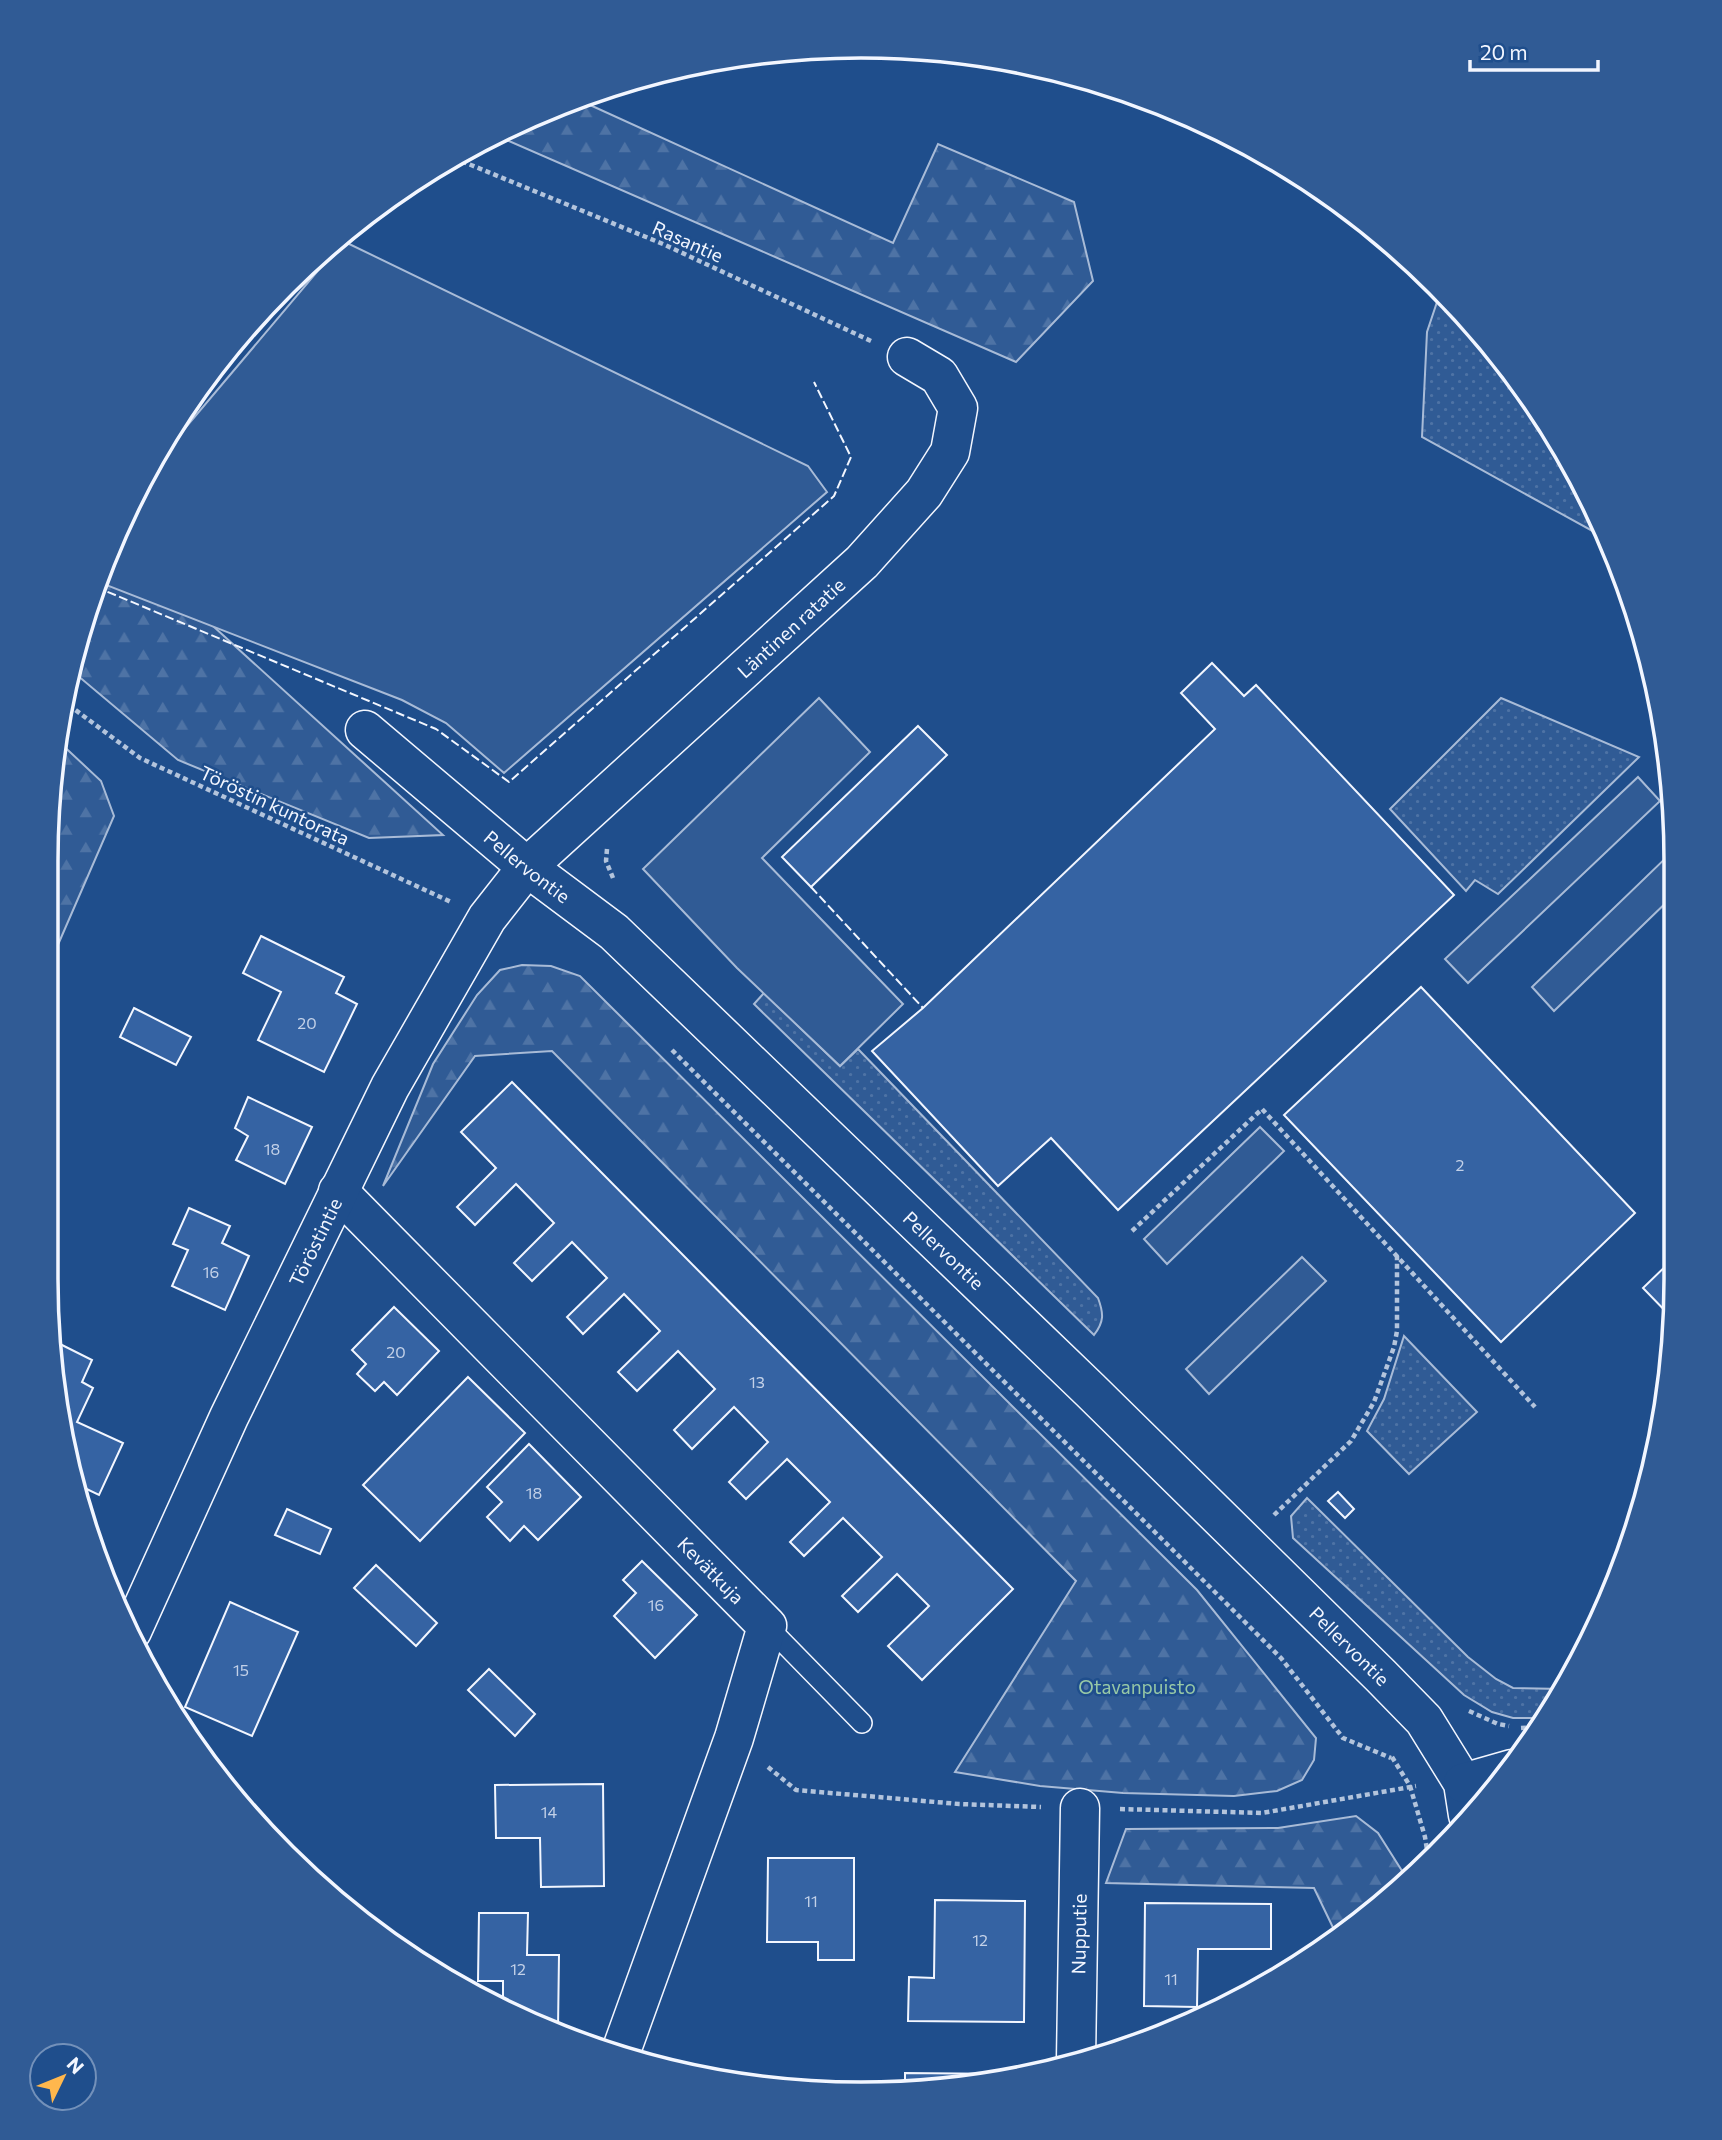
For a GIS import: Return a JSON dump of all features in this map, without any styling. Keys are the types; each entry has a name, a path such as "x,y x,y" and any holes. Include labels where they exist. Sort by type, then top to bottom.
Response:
{"street":[{"name":"Läntinen ratatie","path":"527,867 862,562 924,492 950,452 958,408 939,376 907,358"},
{"name":"Pellervontie","path":"365,730 527,867 614,932 1090,1390 1424,1720 1465,1799"},
{"name":"Töröstintie","path":"136,1623 229,1417 390,1087 487,918 527,867"},
{"name":"Kevätkuja","path":"338,1191 767,1626"},
{"path":"623,2046 734,1738 767,1626"},
{"path":"1465,1799 1482,1788"},
{"name":"Nupputie","path":"1076,2053 1080,1808"}],"lane":[{"path":"767,1626 862,1723"}],"path":[{"name":"Rasantie","path":"464,162 663,244 907,358"},
{"name":"Töröstin kuntorata","path":"72,708 140,758 487,918"},
{"path":"671,1049 1281,1658 1343,1738 1391,1758 1410,1786 1426,1850"},
{"path":"1132,1231 1262,1110 1535,1407"},
{"path":"1266,1522 1351,1441 1374,1402 1397,1331 1396,1256"},
{"path":"1391,1758 1397,1749"}],"green space":[{"path":"590,105 893,243 938,144 1074,202 1093,281 1016,362 507,140"},
{"path":"1437,302 1465,331 1529,415 1557,459 1592,531 1422,437 1427,332"},
{"path":"123,545 443,835 369,838 178,760 79,677 100,603"},
{"path":"1501,698 1639,757 1498,894 1475,880 1466,891 1390,809"},
{"path":"66,748 101,781 114,816 58,945 59,808"},
{"name":"Otavanpuisto","path":"522,965 551,966 580,976 1197,1590 1316,1738 1314,1760 1302,1780 1277,1791 1234,1796 1123,1793 1040,1786 955,1772 1076,1581 552,1051 475,1056 383,1186 433,1064 477,995 500,970"},
{"path":"764,993 840,1066 858,1049 1098,1298 1102,1318 1094,1335 754,1004"},
{"path":"1404,1336 1477,1412 1409,1474 1367,1431 1384,1399"},
{"path":"1307,1498 1468,1657 1496,1679 1513,1688 1552,1689 1533,1718 1513,1718 1492,1712 1464,1695 1293,1538 1291,1516"},
{"path":"1356,1816 1378,1833 1403,1872 1333,1928 1314,1888 1106,1883 1126,1829 1278,1828"}],"shaded area":[{"path":"348,243 808,466 827,492 504,773 446,723 402,700 107,585 141,506 183,430 324,264"},
{"path":"819,698 870,752 762,858 903,1004 840,1066 737,968 643,869"},
{"path":"1638,777 1660,801 1468,983 1445,959"},
{"path":"1664,860 1664,905 1554,1011 1532,987"},
{"path":"1260,1127 1284,1151 1167,1264 1144,1239"},
{"path":"1302,1257 1326,1281 1209,1394 1186,1369"}],"building":[{"path":"1212,663 1244,696 1256,685 1454,895 1118,1210 1051,1138 998,1186 872,1051 923,1008 1215,729 1181,693"},
{"path":"918,726 947,755 811,887 782,857"},
{"path":"261,936 344,977 336,993 357,1004 324,1072 258,1040 281,992 243,973"},
{"path":"1421,987 1635,1213 1501,1342 1284,1115"},
{"path":"134,1008 191,1037 176,1065 120,1037"},
{"path":"512,1082 1013,1589 922,1680 888,1646 929,1606 897,1574 858,1612 842,1596 882,1557 843,1518 804,1556 790,1542 830,1502 787,1459 746,1499 729,1482 768,1442 734,1407 692,1449 674,1430 715,1389 678,1351 637,1391 618,1372 660,1331 624,1294 583,1334 567,1317 607,1278 572,1242 532,1281 514,1263 554,1223 516,1184 475,1225 457,1207 496,1168 461,1132"},
{"path":"248,1097 312,1127 285,1184 236,1160 248,1136 235,1128"},
{"path":"189,1208 230,1226 222,1243 249,1256 225,1310 172,1286 188,1250 173,1244"},
{"path":"1664,1268 1663,1309 1643,1288"},
{"path":"394,1307 439,1351 397,1395 384,1382 375,1391 357,1374 366,1364 352,1350"},
{"path":"60,1344 92,1360 82,1382 93,1388 77,1422 123,1443 99,1495 85,1487 73,1436"},
{"path":"468,1377 525,1433 420,1541 363,1485"},
{"path":"529,1444 581,1497 538,1540 524,1526 510,1541 487,1517 502,1502 487,1487"},
{"path":"1338,1492 1354,1509 1345,1518 1328,1501"},
{"path":"287,1509 331,1529 320,1554 275,1535"},
{"path":"642,1561 697,1615 655,1658 614,1616 636,1593 623,1580"},
{"path":"376,1565 437,1623 416,1646 354,1588"},
{"path":"230,1602 298,1632 252,1736 185,1707"},
{"path":"489,1669 535,1714 515,1736 468,1690"},
{"path":"603,1784 604,1886 541,1887 540,1838 496,1838 495,1785"},
{"path":"768,1858 854,1858 854,1960 818,1960 818,1942 767,1942"},
{"path":"935,1900 1025,1901 1024,2022 908,2021 909,1977 934,1978"},
{"path":"1145,1903 1271,1904 1271,1949 1198,1949 1197,2007 1144,2006"},
{"path":"479,1913 528,1913 527,1955 559,1955 558,2023 503,1997 503,1981 478,1981"},
{"path":"905,2073 975,2074 914,2081 905,2081"}],"fence":[{"path":"105,591 436,729 509,782 834,496 851,457 814,382"},
{"path":"811,887 923,1008"}]}
